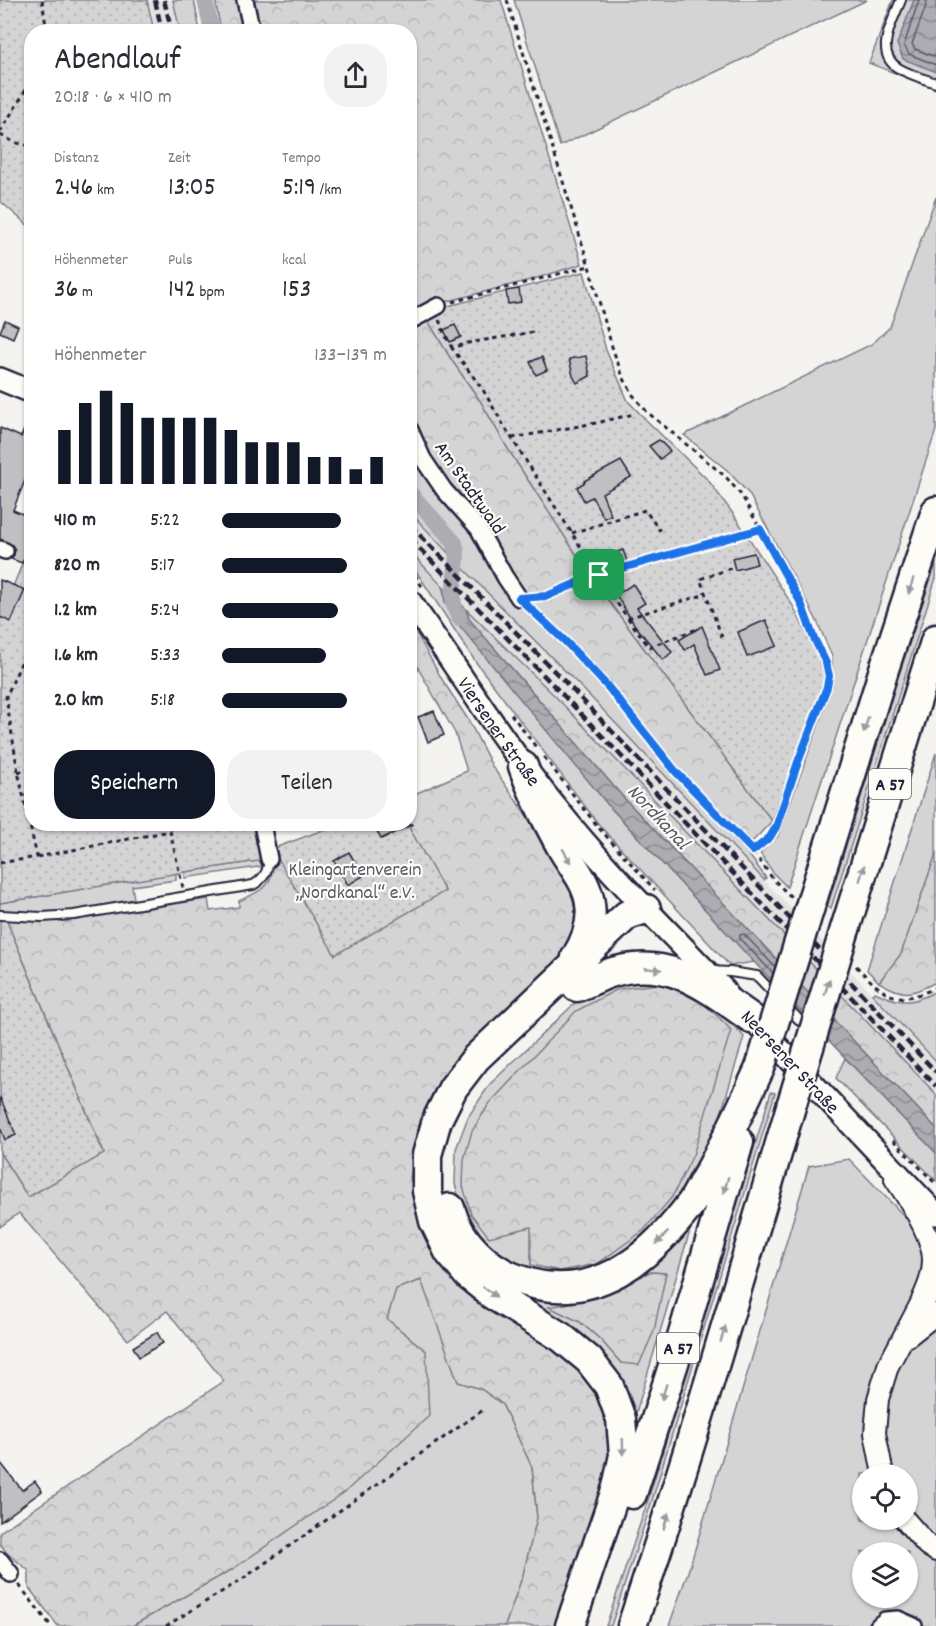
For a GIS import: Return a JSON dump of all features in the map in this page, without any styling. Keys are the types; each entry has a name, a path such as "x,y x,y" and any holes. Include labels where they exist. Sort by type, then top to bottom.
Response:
{"highway":[{"name":"A 57","path":"589,1626 681,1341 760,1068 804,900 936,511"},
{"name":"A 57","path":"632,1626 936,639"},
{"path":"535,757 531,789 564,851 582,879 590,903 591,925 571,981 469,1094 453,1124 444,1157 444,1186 452,1216 465,1240 483,1260 506,1275 533,1285 561,1288 589,1285 614,1275 640,1258 665,1235 693,1200 718,1156 760,1068"},
{"path":"570,1626 617,1487 624,1455 621,1419 609,1386 589,1360 561,1337 493,1295 468,1275 449,1252 434,1221 427,1191 427,1155 436,1120 453,1088 476,1058 641,927 653,902"},
{"path":"571,981 629,969 651,968 673,972 700,982 751,1018"},
{"path":"649,1576 653,1626"}],"main road":[{"path":"0,379 24,389"},
{"name":"Viersener Straße","path":"417,596 535,757 556,808 596,855 653,902"},
{"name":"Neersener Straße","path":"653,902 706,971 936,1214"}],"street":[{"path":"245,0 250,24"},
{"path":"417,317 437,307"},
{"name":"Am Stadtwald","path":"417,446 423,459 444,490 478,528 519,598"},
{"path":"263,831 269,859"},
{"path":"877,1153 906,1195 927,1236 933,1258 929,1308"},
{"path":"881,1464 875,1433 878,1399 888,1366 902,1341 929,1308 936,1288"},
{"path":"914,1530 927,1545 936,1551"},
{"path":"0,1560 11,1574"},
{"path":"878,1626 885,1620 898,1619 914,1626"}],"lane":[{"path":"901,0 886,39 885,51 890,61 899,69 936,83"},
{"path":"0,915 74,915 253,885 265,875 269,859"},
{"path":"706,971 757,976 818,1040"}],"path":[{"path":"42,0 46,24"},
{"path":"507,0 623,377 633,395 647,412 726,477 742,496 801,603 826,663 829,676 827,687 776,827 770,837 753,851"},
{"path":"24,94 0,134 24,145"},
{"path":"589,266 437,307 445,335 483,390 599,575 649,647 697,629"},
{"path":"452,348 468,343 533,332"},
{"path":"512,438 634,414"},
{"path":"572,532 645,510 660,531"},
{"path":"519,598 547,596 599,575 760,529"},
{"path":"722,637 700,579 732,568"},
{"path":"628,618 706,594"},
{"path":"519,598 566,642 608,687 676,772 753,851 773,879 804,900"},
{"path":"24,659 6,698 24,799"},
{"path":"508,711 535,757 598,827 653,902"},
{"path":"18,772 24,770"},
{"path":"31,831 37,857"},
{"path":"0,864 171,831 185,895"},
{"path":"851,960 885,993 909,998 936,987"},
{"path":"887,1133 936,1184"},
{"path":"166,1626 241,1580 483,1410"},
{"path":"11,1574 51,1626"}],"shaded area":[{"path":"147,0 173,0 178,24 152,24"},
{"path":"417,519 585,691 936,1061 936,1094 556,697 417,558"}],"green space":[{"path":"0,0 147,0 152,24 24,24 24,222 0,201"},
{"path":"173,0 194,0 199,24 178,24"},
{"path":"215,0 241,0 246,24 220,24"},
{"path":"250,0 501,0 582,264 437,304 417,312 417,24 255,24"},
{"path":"514,0 867,0 560,146"},
{"path":"893,0 936,0 936,89 869,63"},
{"path":"936,197 936,430 787,887 774,874 760,853 778,836 833,685 832,656 816,619 749,494 727,470 684,435 872,344 890,327"},
{"path":"584,272 606,350 628,401 708,480 734,515 793,606 818,656 826,680 772,821 591,577 427,319 440,308"},
{"path":"427,319 591,577 772,821 751,843 680,770 611,684 528,601 448,489 417,435 417,324"},
{"path":"417,452 475,531 517,600 605,689 674,775 747,852 766,878 764,880 585,691 462,567 464,550 459,539 417,492"},
{"path":"417,508 446,539 451,556 417,520"},
{"path":"24,559 24,831 259,831 265,860 0,903 0,619"},
{"path":"417,559 443,587 445,603 609,806 754,962 730,966 600,826 475,661 417,573"},
{"path":"936,563 936,578 831,908 827,907 898,677"},
{"path":"466,609 556,697 936,1094 936,1128 623,797 469,619"},
{"path":"417,635 469,721 492,766 548,846 570,888 577,919 573,946 556,967 456,1065 425,1110 410,1177 428,1243 467,1290 564,1350 590,1377 607,1412 611,1445 603,1481 555,1626 505,1626 523,1575 537,1518 532,1467 502,1404 481,1389 458,1382 421,1280 396,1289 387,1319 426,1351 429,1416 345,1492 231,1570 132,1626 58,1626 29,1588 29,1571 7,1553 0,1544 0,1532 224,1381 167,1311 128,1340 19,1213 0,1227 0,1153 28,1197 104,1153 5,917 41,920 75,919 208,899 210,911 239,907 239,901 257,892 268,883 272,870 272,849 445,891 411,831 417,831 417,793 467,771 455,733 417,666"},
{"path":"936,753 936,854 901,954 879,982 867,970"},
{"name":"Kleingartenverein „Nordkanal“ e.V.","path":"320,831 411,831 445,891 335,955 272,849"},
{"path":"936,854 936,982 914,992 901,992 879,982 901,954"},
{"path":"265,860 264,866 185,878 185,872"},
{"path":"176,873 176,880 132,886 134,899 73,911 41,914 0,912 0,903"},
{"path":"5,917 104,1154 28,1197 0,1153 0,918"},
{"path":"652,977 715,1005 744,1037 716,1130 692,1183 662,1224 591,1275 558,1279 518,1270 488,1249 465,1219 455,1184 456,1149 468,1117 490,1084 576,1002 614,981","holes":["532,1227 560,1271 531,1265"]},
{"path":"666,983 702,1002 731,1030 693,1155 672,1197 644,1230 597,1264 560,1271 531,1265 531,1227 489,1237 471,1214 463,1186 464,1159 472,1131 489,1104 576,1011 618,989"},
{"path":"936,991 936,1061 872,994 875,992 899,1001 912,1001"},
{"path":"845,1058 936,1153 936,1181 836,1078"},
{"path":"771,1092 775,1093 651,1504 611,1626 606,1626 647,1503"},
{"path":"849,1159 936,1249 936,1626 669,1626 690,1566 809,1166"},
{"path":"694,1217 633,1423 476,1266 589,1295","holes":["650,1272 666,1273 661,1292 621,1363 601,1340 580,1322 550,1307 597,1298"]},
{"path":"650,1272 666,1273 654,1331 639,1365 621,1363 601,1340 580,1322 549,1307 597,1298"},
{"path":"422,1280 458,1382 481,1389 502,1404 532,1467 537,1518 523,1575 505,1626 132,1626 231,1570 426,1351 387,1319 396,1289"}],"water":[{"path":"914,0 936,0 936,72 903,59 897,44"},
{"path":"443,587 466,609 469,619 623,797 936,1128 936,1153 609,806 458,624 445,603"}],"building":[{"path":"519,289 521,302 508,304 506,291"},
{"path":"5,320 18,326 13,338 0,332"},
{"path":"455,325 461,337 450,342 444,330"},
{"path":"586,356 590,376 577,383 569,359"},
{"path":"542,357 547,370 536,375 530,362"},
{"path":"0,428 21,437 24,430 24,483 13,510 24,515 24,559 22,563 11,559 15,550 12,545 0,539"},
{"path":"659,440 670,451 660,459 649,446"},
{"path":"621,461 631,477 602,493 611,515 604,518 592,497 584,501 577,487"},
{"path":"623,550 627,561 616,565 612,554"},
{"path":"754,553 757,564 735,570 732,558"},
{"path":"0,580 24,590 24,592 11,622 0,617"},
{"path":"633,584 645,603 637,608 672,652 663,660 634,624 616,595"},
{"path":"766,620 777,646 747,657 738,632"},
{"path":"702,626 720,670 707,675 694,644 685,650 679,640"},
{"path":"434,711 444,735 428,742 418,717"},
{"path":"377,831 398,831 381,839"},
{"path":"349,852 363,876 348,885 334,861"},
{"path":"0,1097 16,1135 5,1140 0,1127"},
{"path":"157,1332 163,1343 139,1357 133,1347"},
{"path":"0,1462 22,1490 35,1481 42,1491 0,1522"}],"waterway":[{"name":"Nordkanal","path":"205,0 210,24"},
{"name":"Nordkanal","path":"417,501 455,543 457,562 453,600 459,618"}],"railway":[{"path":"155,0 160,24"},
{"path":"164,0 170,24"},
{"path":"417,532 568,685 936,1072"},
{"path":"417,546 562,694 936,1086"}],"route":[{"path":"760,529 801,603 826,663 829,676 776,827 770,837 753,851 676,772 608,687 566,642 519,598 547,596 599,575 760,529"}]}
